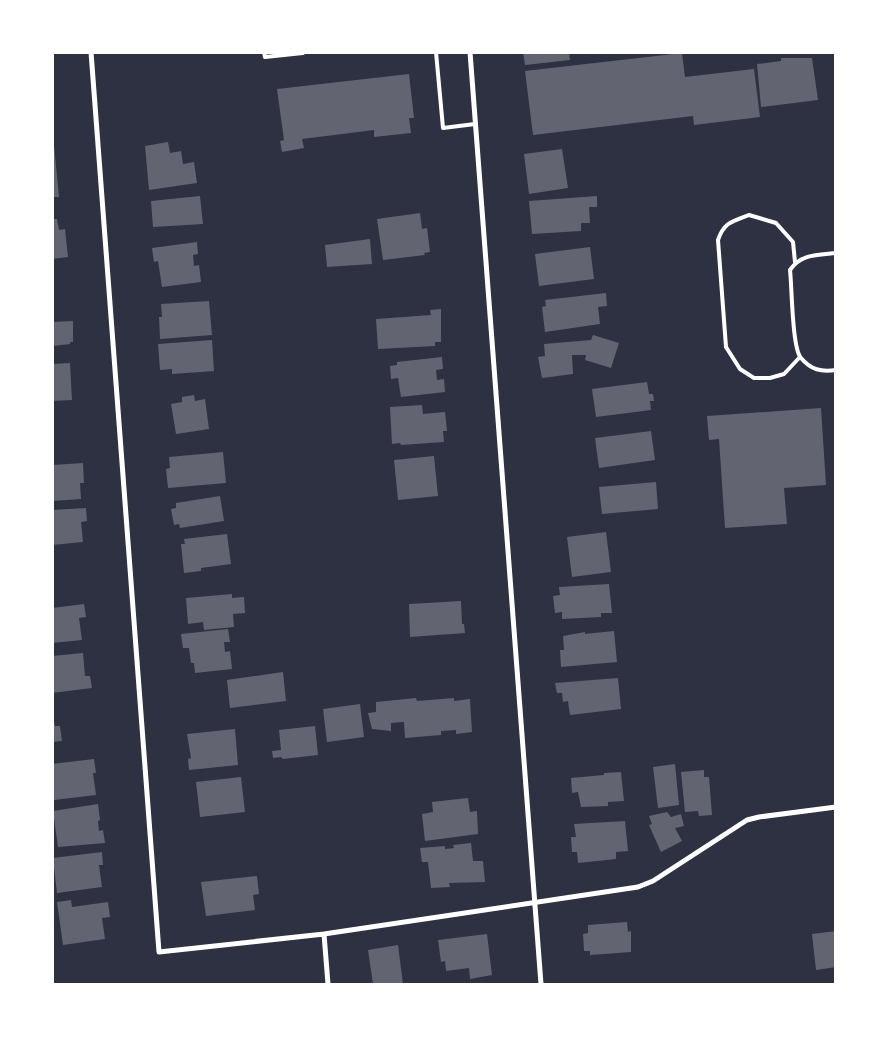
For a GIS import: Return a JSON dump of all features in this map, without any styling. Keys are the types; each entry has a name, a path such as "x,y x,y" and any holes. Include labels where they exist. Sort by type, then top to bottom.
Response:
{"street":[{"path":"91,52 159,952 324,934 638,887 653,881 747,820 836,807"},
{"path":"470,52 541,984"},
{"path":"324,934 328,984"}],"lane":[{"path":"264,52 265,57 309,52"},
{"path":"436,52 443,128 475,124"},
{"path":"796,262 793,242 776,223 749,215 732,222 722,229 718,240 726,348 740,369 754,378 770,378 784,374 800,357"},
{"path":"836,253 808,256 796,262 790,270 796,345 800,357 810,366 821,372 836,370"}],"building":[{"path":"523,52 569,52 570,60 525,65"},
{"path":"682,53 685,77 754,69 760,117 694,125 693,116 533,135 525,71"},
{"path":"781,58 812,58 818,100 761,107 757,64 781,61"},
{"path":"409,74 414,118 409,118 411,133 374,137 374,130 302,139 304,148 282,152 280,141 284,140 277,89"},
{"path":"168,142 170,153 181,151 183,164 194,162 197,183 149,190 145,146"},
{"path":"52,145 54,145 59,197 52,197"},
{"path":"562,149 568,188 529,194 524,154"},
{"path":"200,196 203,224 153,227 151,201"},
{"path":"597,196 597,207 589,207 590,223 581,223 581,231 532,234 529,201"},
{"path":"420,213 422,229 427,228 430,252 424,253 425,255 383,260 377,219"},
{"path":"52,219 57,219 59,230 65,229 68,257 52,259"},
{"path":"370,239 372,264 327,267 325,245"},
{"path":"197,242 198,254 193,255 194,266 199,265 201,282 162,287 158,261 154,262 152,248"},
{"path":"590,247 594,279 539,286 535,254"},
{"path":"606,293 607,306 598,307 600,324 545,332 542,307 546,306 545,300"},
{"path":"209,301 212,335 160,339 159,317 162,317 161,304"},
{"path":"441,309 441,342 435,342 435,346 378,349 376,319 431,315 430,310"},
{"path":"73,321 73,342 52,346 52,322"},
{"path":"593,335 619,343 611,368 585,360 586,355 572,355 573,374 542,378 538,357 545,356 544,344 591,340"},
{"path":"212,340 214,371 172,374 172,369 160,370 158,344"},
{"path":"442,357 443,369 436,370 437,380 444,379 445,392 401,397 398,378 391,379 390,366 397,365 397,362"},
{"path":"70,363 72,400 52,401 52,364"},
{"path":"647,382 649,394 653,394 654,401 650,401 651,410 596,417 592,389"},
{"path":"194,395 195,401 205,399 209,429 176,434 171,404 182,402 182,397"},
{"path":"422,405 423,414 445,412 447,431 443,431 444,442 392,444 390,407"},
{"path":"821,408 826,485 784,488 787,524 725,528 719,439 709,440 707,416"},
{"path":"651,431 655,460 599,468 595,438"},
{"path":"223,452 226,483 168,488 166,469 170,468 169,457"},
{"path":"434,456 438,496 398,500 394,460"},
{"path":"83,463 84,483 80,483 81,499 52,501 52,465"},
{"path":"656,482 658,509 602,514 599,487"},
{"path":"220,496 224,521 180,528 179,524 174,525 171,509 176,508 176,503"},
{"path":"86,508 87,521 81,522 83,542 52,545 52,510"},
{"path":"606,532 611,572 572,577 567,537"},
{"path":"227,534 231,564 201,568 201,571 184,573 181,544 185,544 184,539"},
{"path":"609,584 612,613 601,613 601,617 562,619 562,612 555,613 553,596 560,595 559,587"},
{"path":"232,594 232,598 244,597 245,613 233,614 234,627 204,630 203,622 188,624 186,598"},
{"path":"461,601 462,624 464,624 465,633 410,637 409,604"},
{"path":"84,604 86,617 79,618 82,640 52,643 52,608"},
{"path":"228,629 230,642 224,642 225,652 230,651 232,669 195,673 194,663 191,663 189,648 183,648 181,634"},
{"path":"614,631 617,662 561,667 560,650 564,650 563,636 585,632 585,634"},
{"path":"83,653 85,676 90,676 92,688 52,693 52,656"},
{"path":"283,672 286,701 230,708 227,680"},
{"path":"618,678 621,709 570,715 568,701 563,702 562,693 557,693 555,683"},
{"path":"416,698 417,701 454,698 454,701 470,699 472,732 456,734 456,730 441,731 441,735 405,738 404,722 391,723 391,731 372,729 368,713 376,712 376,702"},
{"path":"360,704 364,737 327,742 323,709"},
{"path":"52,714 55,726 60,726 62,741 52,742"},
{"path":"315,726 318,755 283,759 281,757 273,758 272,751 281,750 279,730"},
{"path":"235,729 238,765 189,770 188,759 191,758 187,734"},
{"path":"94,759 96,773 93,773 96,795 54,800 52,764"},
{"path":"675,764 679,805 658,808 653,767"},
{"path":"704,770 704,777 709,777 712,815 699,816 698,811 685,812 681,772"},
{"path":"621,772 624,801 608,802 608,806 581,807 578,792 572,793 571,778"},
{"path":"241,777 245,812 200,817 196,782"},
{"path":"468,798 470,812 477,811 478,834 425,841 422,814 433,812 432,802"},
{"path":"98,804 99,831 103,830 105,843 58,847 53,811"},
{"path":"667,812 671,817 681,814 684,826 675,828 682,841 661,852 649,825 652,824 649,816"},
{"path":"625,821 628,851 616,852 616,859 578,863 577,852 572,852 571,837 576,837 574,824"},
{"path":"471,843 473,861 483,861 485,882 449,883 450,887 431,888 428,862 422,862 420,848 445,846 445,849 454,848 453,845"},
{"path":"102,852 103,865 99,865 102,887 57,893 53,858"},
{"path":"257,876 259,894 253,895 255,910 206,916 201,882"},
{"path":"71,900 72,907 108,902 110,917 102,918 105,939 63,945 57,902"},
{"path":"627,922 628,932 631,931 631,952 590,955 590,951 584,951 583,934 588,933 588,925"},
{"path":"836,931 836,967 816,970 812,934"},
{"path":"487,934 492,975 470,979 469,968 446,971 445,961 441,962 438,940"},
{"path":"398,945 403,984 373,984 368,950"}]}
